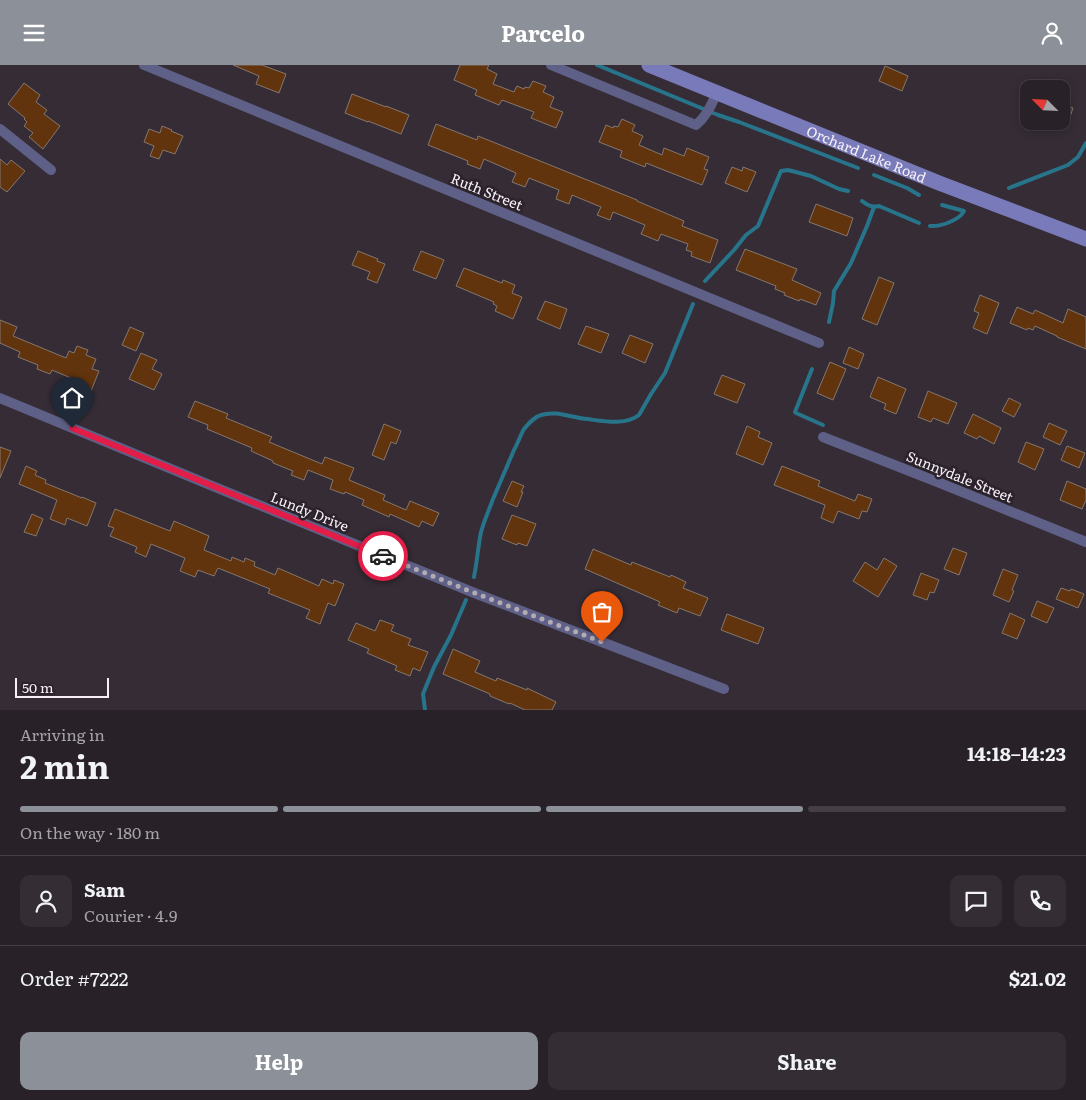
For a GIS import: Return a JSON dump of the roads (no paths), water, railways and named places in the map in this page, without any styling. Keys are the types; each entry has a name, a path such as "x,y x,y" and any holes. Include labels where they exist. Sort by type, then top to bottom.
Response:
{"main road":[{"name":"Orchard Lake Road","path":"649,65 939,183 1086,239"}],"street":[{"name":"Ruth Street","path":"144,65 819,343"},
{"path":"552,65 696,125 708,113 717,93"},
{"path":"0,129 51,170"},
{"name":"Lundy Drive","path":"0,398 477,594 724,689"},
{"name":"Sunnydale Street","path":"823,437 1086,542"}],"waterway":[{"path":"597,65 718,115 858,168"},
{"path":"1009,188 1068,165 1078,157 1086,143"},
{"path":"705,281 746,235 758,226 781,171 788,170 811,176 839,189 848,191"},
{"path":"874,175 907,188 919,195"},
{"path":"862,201 870,206 879,206 919,223"},
{"path":"930,226 949,222 964,211 942,205"},
{"path":"829,322 834,291 851,263 874,207"},
{"path":"474,577 481,532 493,499 524,429 536,417 547,414 614,422 627,421 639,415 665,373 693,304"},
{"path":"812,369 795,412 823,425"},
{"path":"425,710 423,694 466,600"}]}
